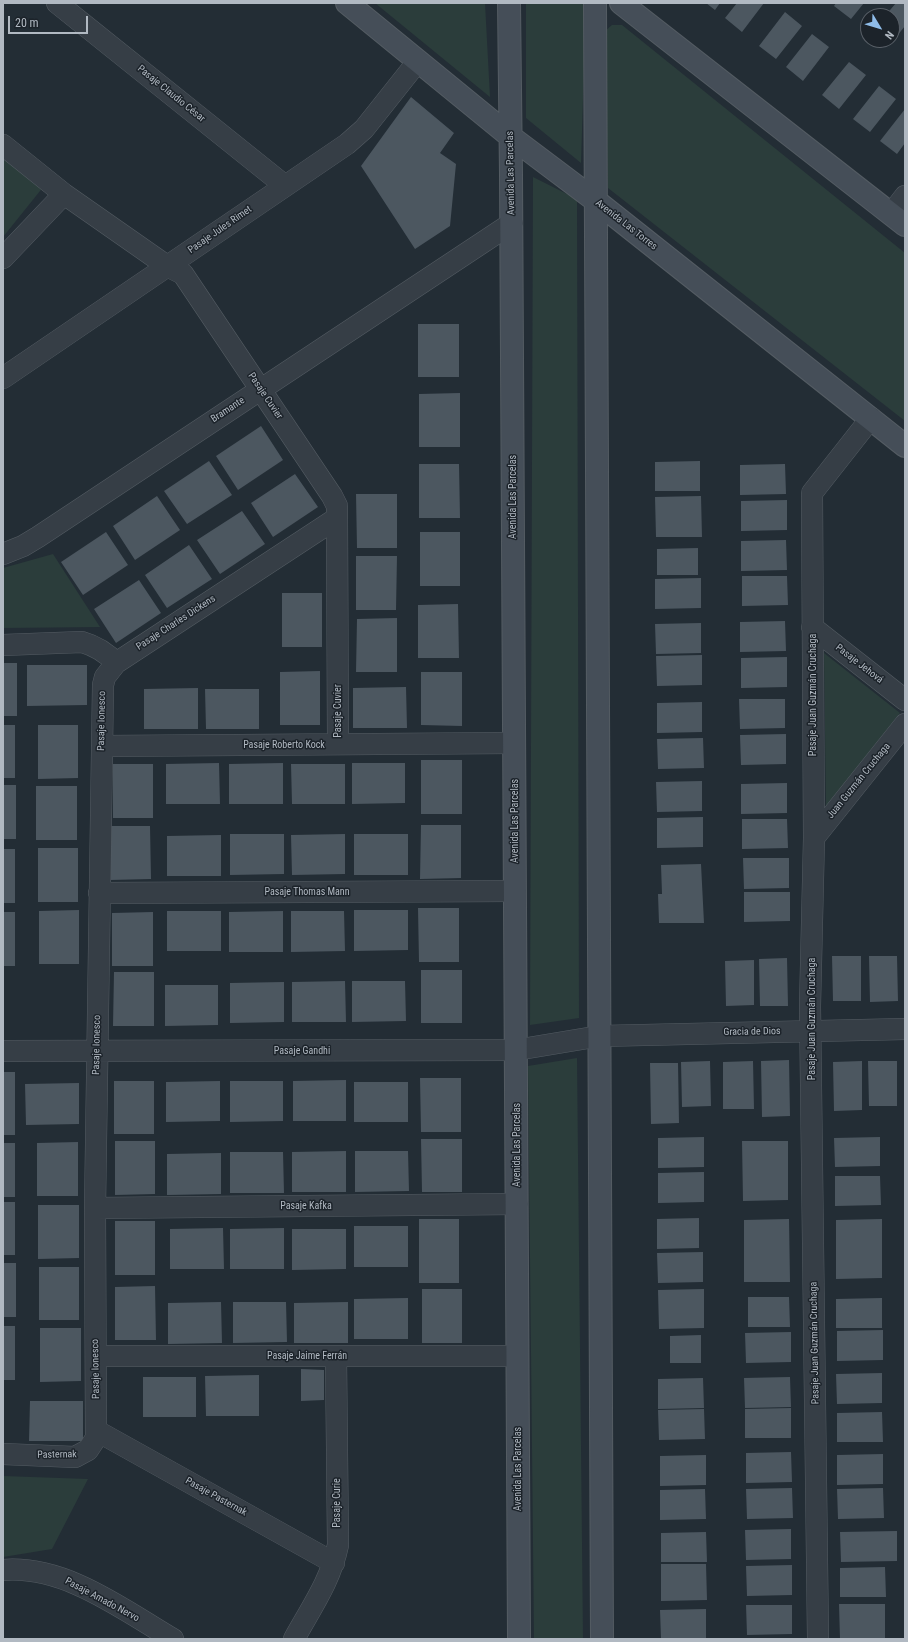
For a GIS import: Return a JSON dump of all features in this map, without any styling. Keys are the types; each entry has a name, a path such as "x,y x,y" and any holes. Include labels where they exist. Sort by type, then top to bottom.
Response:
{"street":[{"name":"Pasaje Claudio César","path":"58,3 284,185"},
{"name":"Avenida Las Torres","path":"347,3 511,137 596,201 905,446"},
{"name":"Avenida Las Parcelas","path":"509,3 512,223 519,1639"},
{"path":"596,3 602,1639"},
{"path":"621,3 898,220 905,196"},
{"name":"Pasaje Jules Rimet","path":"3,378 284,185 347,144 364,129 418,61"},
{"name":"Pasaje Cuvier","path":"3,145 64,194 167,266 183,274 332,496 337,506 338,744"},
{"path":"3,258 64,194"},
{"name":"Bramante","path":"6,546 38,536 512,223"},
{"name":"Pasaje Juan Guzmán Cruchaga","path":"818,1639 811,1031 814,838 812,493 871,418"},
{"name":"Pasaje Charles Dickens","path":"116,663 337,518"},
{"name":"Pasaje Jehová","path":"812,627 905,700"},
{"path":"3,646 82,642 102,650 116,663"},
{"name":"Pasaje Ionesco","path":"97,1431 95,1208 96,1051 103,684 105,677 116,663"},
{"name":"Juan Guzmán Cruchaga","path":"814,838 905,724"},
{"name":"Pasaje Roberto Kock","path":"102,746 514,743"},
{"name":"Pasaje Thomas Mann","path":"99,893 515,891"},
{"name":"Gracia de Dios","path":"600,1036 905,1029"},
{"name":"Pasaje Gandhi","path":"3,1051 516,1050 600,1036"},
{"name":"Pasaje Kafka","path":"95,1208 517,1204"},
{"name":"Pasaje Jaime Ferrán","path":"96,1356 518,1356"},
{"name":"Pasaje Curie","path":"294,1639 329,1578 338,1545 336,1356"},
{"name":"Pasaje Pasternak","path":"97,1431 334,1562"},
{"name":"Pasternak","path":"3,1454 75,1457 88,1450 96,1438 97,1431"},
{"name":"Pasaje Amado Nervo","path":"3,1570 30,1571 52,1575 74,1582 173,1639"}],"shaded area":[{"path":"375,3 485,3 490,97"},
{"path":"526,3 586,3 581,163 526,118"},
{"path":"612,25 622,25 905,253 905,421 608,188 605,31"},
{"path":"3,153 44,186 3,237"},
{"path":"533,177 577,199 579,1018 530,1025"},
{"path":"53,554 100,627 3,628 3,568"},
{"path":"824,653 900,713 826,807"},
{"path":"577,1058 583,1639 534,1639 528,1066"},
{"path":"3,1476 88,1479 52,1549 3,1557"}],"building":[{"path":"706,3 720,3 715,10"},
{"path":"737,3 764,3 742,32 725,18"},
{"path":"836,3 864,3 851,19 834,6"},
{"path":"896,3 905,3 905,26 900,32 900,8 892,8"},
{"path":"785,12 802,26 776,59 759,46"},
{"path":"812,34 829,47 803,81 786,67"},
{"path":"849,62 866,75 839,109 822,95"},
{"path":"879,86 896,99 870,132 853,119"},
{"path":"411,97 454,133 440,153 456,164 450,226 415,249 361,166"},
{"path":"905,109 905,143 897,154 880,141"},
{"path":"418,324 459,324 459,377 418,377"},
{"path":"460,393 460,447 419,447 419,394"},
{"path":"261,426 283,460 238,490 216,456"},
{"path":"209,461 232,495 187,524 164,491"},
{"path":"700,461 700,491 655,491 655,462"},
{"path":"419,464 459,464 460,518 419,518"},
{"path":"785,464 786,494 740,495 740,465"},
{"path":"295,474 318,507 273,537 251,503"},
{"path":"356,494 397,494 397,548 357,548"},
{"path":"157,496 180,530 135,560 113,526"},
{"path":"701,496 702,537 656,537 655,497"},
{"path":"787,500 787,530 741,531 741,501"},
{"path":"242,511 265,544 220,574 197,540"},
{"path":"106,532 128,565 83,595 61,562"},
{"path":"420,532 460,532 460,586 420,586"},
{"path":"786,540 787,570 741,571 741,541"},
{"path":"189,545 212,579 167,608 145,575"},
{"path":"698,548 698,575 657,575 657,549"},
{"path":"356,556 397,556 396,610 356,610"},
{"path":"742,576 787,576 788,605 742,606"},
{"path":"701,578 701,608 655,609 655,579"},
{"path":"139,580 161,613 116,643 94,609"},
{"path":"282,593 322,593 322,647 282,647"},
{"path":"458,604 459,658 418,658 418,605"},
{"path":"397,618 397,672 356,672 357,619"},
{"path":"785,621 786,651 740,652 740,622"},
{"path":"701,623 701,653 656,654 655,624"},
{"path":"702,655 702,685 657,686 656,656"},
{"path":"787,657 787,687 741,688 741,658"},
{"path":"3,663 17,663 17,716 3,716"},
{"path":"27,665 87,665 87,705 27,706"},
{"path":"320,671 320,725 280,725 280,672"},
{"path":"421,672 462,672 462,726 421,725"},
{"path":"406,687 407,728 353,728 353,688"},
{"path":"198,688 198,729 144,729 144,689"},
{"path":"205,689 259,689 259,729 206,729"},
{"path":"739,699 785,699 785,728 740,729"},
{"path":"702,702 702,732 657,733 657,703"},
{"path":"3,725 15,725 15,778 3,778"},
{"path":"38,725 78,725 78,778 38,779"},
{"path":"786,734 786,764 741,765 740,735"},
{"path":"703,738 704,768 658,769 657,739"},
{"path":"421,760 462,760 462,814 421,814"},
{"path":"219,763 220,804 166,804 166,764"},
{"path":"283,763 283,804 229,804 229,764"},
{"path":"352,763 405,763 405,803 352,804"},
{"path":"113,764 153,764 153,818 113,818"},
{"path":"291,764 345,764 345,804 292,804"},
{"path":"702,781 702,811 657,812 656,782"},
{"path":"787,783 787,813 741,814 741,784"},
{"path":"3,785 16,785 16,839 3,839"},
{"path":"36,786 77,786 77,840 36,840"},
{"path":"703,817 703,847 657,848 657,818"},
{"path":"742,819 787,819 788,848 742,849"},
{"path":"421,825 461,825 461,878 420,879"},
{"path":"110,826 150,826 151,879 110,880"},
{"path":"230,834 284,834 284,874 230,875"},
{"path":"345,834 345,874 292,875 291,835"},
{"path":"354,834 408,834 408,875 354,875"},
{"path":"221,835 221,876 167,876 167,836"},
{"path":"38,848 78,848 78,902 38,902"},
{"path":"3,849 15,849 15,903 3,903"},
{"path":"743,858 789,858 789,888 744,889"},
{"path":"701,864 704,923 659,923 658,894 662,894 661,865"},
{"path":"744,892 790,892 790,921 744,922"},
{"path":"418,908 459,908 459,962 419,962"},
{"path":"79,910 79,964 39,964 39,911"},
{"path":"354,910 408,910 408,950 354,951"},
{"path":"167,911 221,911 221,951 167,951"},
{"path":"283,911 283,952 229,952 229,912"},
{"path":"291,911 344,911 345,951 291,952"},
{"path":"3,912 15,912 15,966 3,966"},
{"path":"153,912 153,966 112,966 112,913"},
{"path":"832,956 861,956 861,1001 833,1001"},
{"path":"869,956 897,956 898,1001 870,1002"},
{"path":"787,958 788,1006 760,1006 759,959"},
{"path":"754,960 754,1005 726,1006 725,961"},
{"path":"421,970 462,970 462,1023 421,1023"},
{"path":"114,972 154,972 154,1026 113,1026"},
{"path":"345,981 346,1022 292,1022 292,982"},
{"path":"352,981 405,981 406,1021 352,1022"},
{"path":"284,982 284,1022 230,1023 230,983"},
{"path":"165,985 218,985 218,1025 165,1026"},
{"path":"789,1060 790,1116 762,1117 761,1061"},
{"path":"710,1061 711,1106 682,1107 681,1062"},
{"path":"753,1061 754,1109 723,1109 723,1062"},
{"path":"862,1061 862,1110 834,1111 833,1062"},
{"path":"868,1061 897,1061 897,1106 869,1106"},
{"path":"650,1063 678,1063 679,1123 651,1124"},
{"path":"3,1072 15,1072 15,1135 3,1135"},
{"path":"420,1078 461,1078 461,1132 421,1132"},
{"path":"346,1080 346,1121 293,1121 293,1081"},
{"path":"114,1081 154,1081 154,1134 114,1134"},
{"path":"220,1081 220,1121 166,1122 166,1082"},
{"path":"230,1081 283,1081 283,1121 230,1122"},
{"path":"354,1082 408,1082 408,1122 354,1122"},
{"path":"79,1083 79,1124 26,1125 25,1084"},
{"path":"704,1137 704,1167 658,1168 658,1138"},
{"path":"880,1137 880,1166 835,1167 834,1138"},
{"path":"421,1139 462,1139 462,1192 422,1192"},
{"path":"115,1141 155,1141 155,1194 115,1195"},
{"path":"742,1141 788,1141 788,1200 743,1201"},
{"path":"78,1142 78,1196 37,1196 37,1143"},
{"path":"3,1143 15,1143 15,1197 3,1197"},
{"path":"346,1151 346,1192 292,1192 292,1152"},
{"path":"355,1151 408,1151 409,1191 355,1192"},
{"path":"230,1152 283,1152 284,1193 230,1193"},
{"path":"221,1153 221,1194 167,1195 167,1154"},
{"path":"704,1172 704,1202 658,1203 658,1173"},
{"path":"835,1176 880,1176 881,1205 835,1206"},
{"path":"3,1202 15,1202 15,1255 3,1255"},
{"path":"38,1205 79,1205 79,1258 38,1259"},
{"path":"699,1218 699,1248 657,1249 657,1219"},
{"path":"419,1219 459,1219 459,1283 419,1283"},
{"path":"789,1219 790,1282 744,1282 744,1220"},
{"path":"882,1219 882,1278 836,1279 836,1220"},
{"path":"115,1221 155,1221 155,1275 115,1275"},
{"path":"354,1226 408,1226 408,1267 354,1267"},
{"path":"223,1228 224,1269 170,1269 170,1229"},
{"path":"284,1228 284,1269 230,1269 230,1229"},
{"path":"292,1229 346,1229 346,1269 292,1270"},
{"path":"703,1252 703,1282 658,1283 657,1253"},
{"path":"3,1263 16,1263 16,1317 3,1317"},
{"path":"39,1267 79,1267 79,1320 39,1320"},
{"path":"155,1286 156,1340 115,1340 115,1287"},
{"path":"422,1289 462,1289 462,1343 422,1343"},
{"path":"704,1289 704,1328 659,1329 658,1290"},
{"path":"748,1297 789,1297 790,1327 748,1327"},
{"path":"408,1298 408,1339 354,1339 354,1299"},
{"path":"882,1298 882,1328 836,1328 836,1299"},
{"path":"221,1302 222,1343 168,1344 168,1303"},
{"path":"233,1302 286,1302 287,1342 233,1343"},
{"path":"348,1302 348,1343 294,1343 294,1303"},
{"path":"3,1326 15,1326 15,1380 3,1380"},
{"path":"40,1328 81,1328 81,1381 40,1382"},
{"path":"883,1330 883,1360 837,1361 837,1331"},
{"path":"791,1332 791,1362 746,1363 745,1333"},
{"path":"701,1335 701,1363 670,1363 670,1336"},
{"path":"301,1369 324,1370 324,1400 301,1401"},
{"path":"882,1373 882,1403 837,1404 836,1374"},
{"path":"259,1375 259,1416 206,1416 205,1376"},
{"path":"143,1377 196,1377 196,1417 143,1417"},
{"path":"790,1377 791,1407 745,1408 744,1378"},
{"path":"703,1378 704,1408 658,1409 658,1379"},
{"path":"30,1401 83,1401 83,1441 29,1441"},
{"path":"791,1408 791,1438 745,1438 745,1409"},
{"path":"704,1409 705,1439 659,1440 658,1410"},
{"path":"882,1412 883,1442 837,1442 837,1413"},
{"path":"791,1452 792,1482 746,1483 746,1453"},
{"path":"883,1454 883,1484 837,1485 837,1455"},
{"path":"706,1455 706,1485 660,1486 660,1456"},
{"path":"792,1488 793,1518 747,1519 746,1489"},
{"path":"883,1488 884,1518 838,1519 837,1489"},
{"path":"705,1489 706,1519 660,1520 660,1490"},
{"path":"791,1529 791,1559 746,1560 745,1530"},
{"path":"897,1531 897,1561 841,1562 840,1532"},
{"path":"706,1532 707,1562 661,1562 661,1533"},
{"path":"661,1564 706,1564 707,1600 661,1601"},
{"path":"792,1565 792,1595 747,1596 746,1566"},
{"path":"885,1567 886,1597 840,1597 840,1568"},
{"path":"839,1604 885,1604 885,1639 840,1639"},
{"path":"746,1605 792,1605 792,1634 747,1635"},
{"path":"706,1609 706,1639 661,1639 660,1610"}]}
